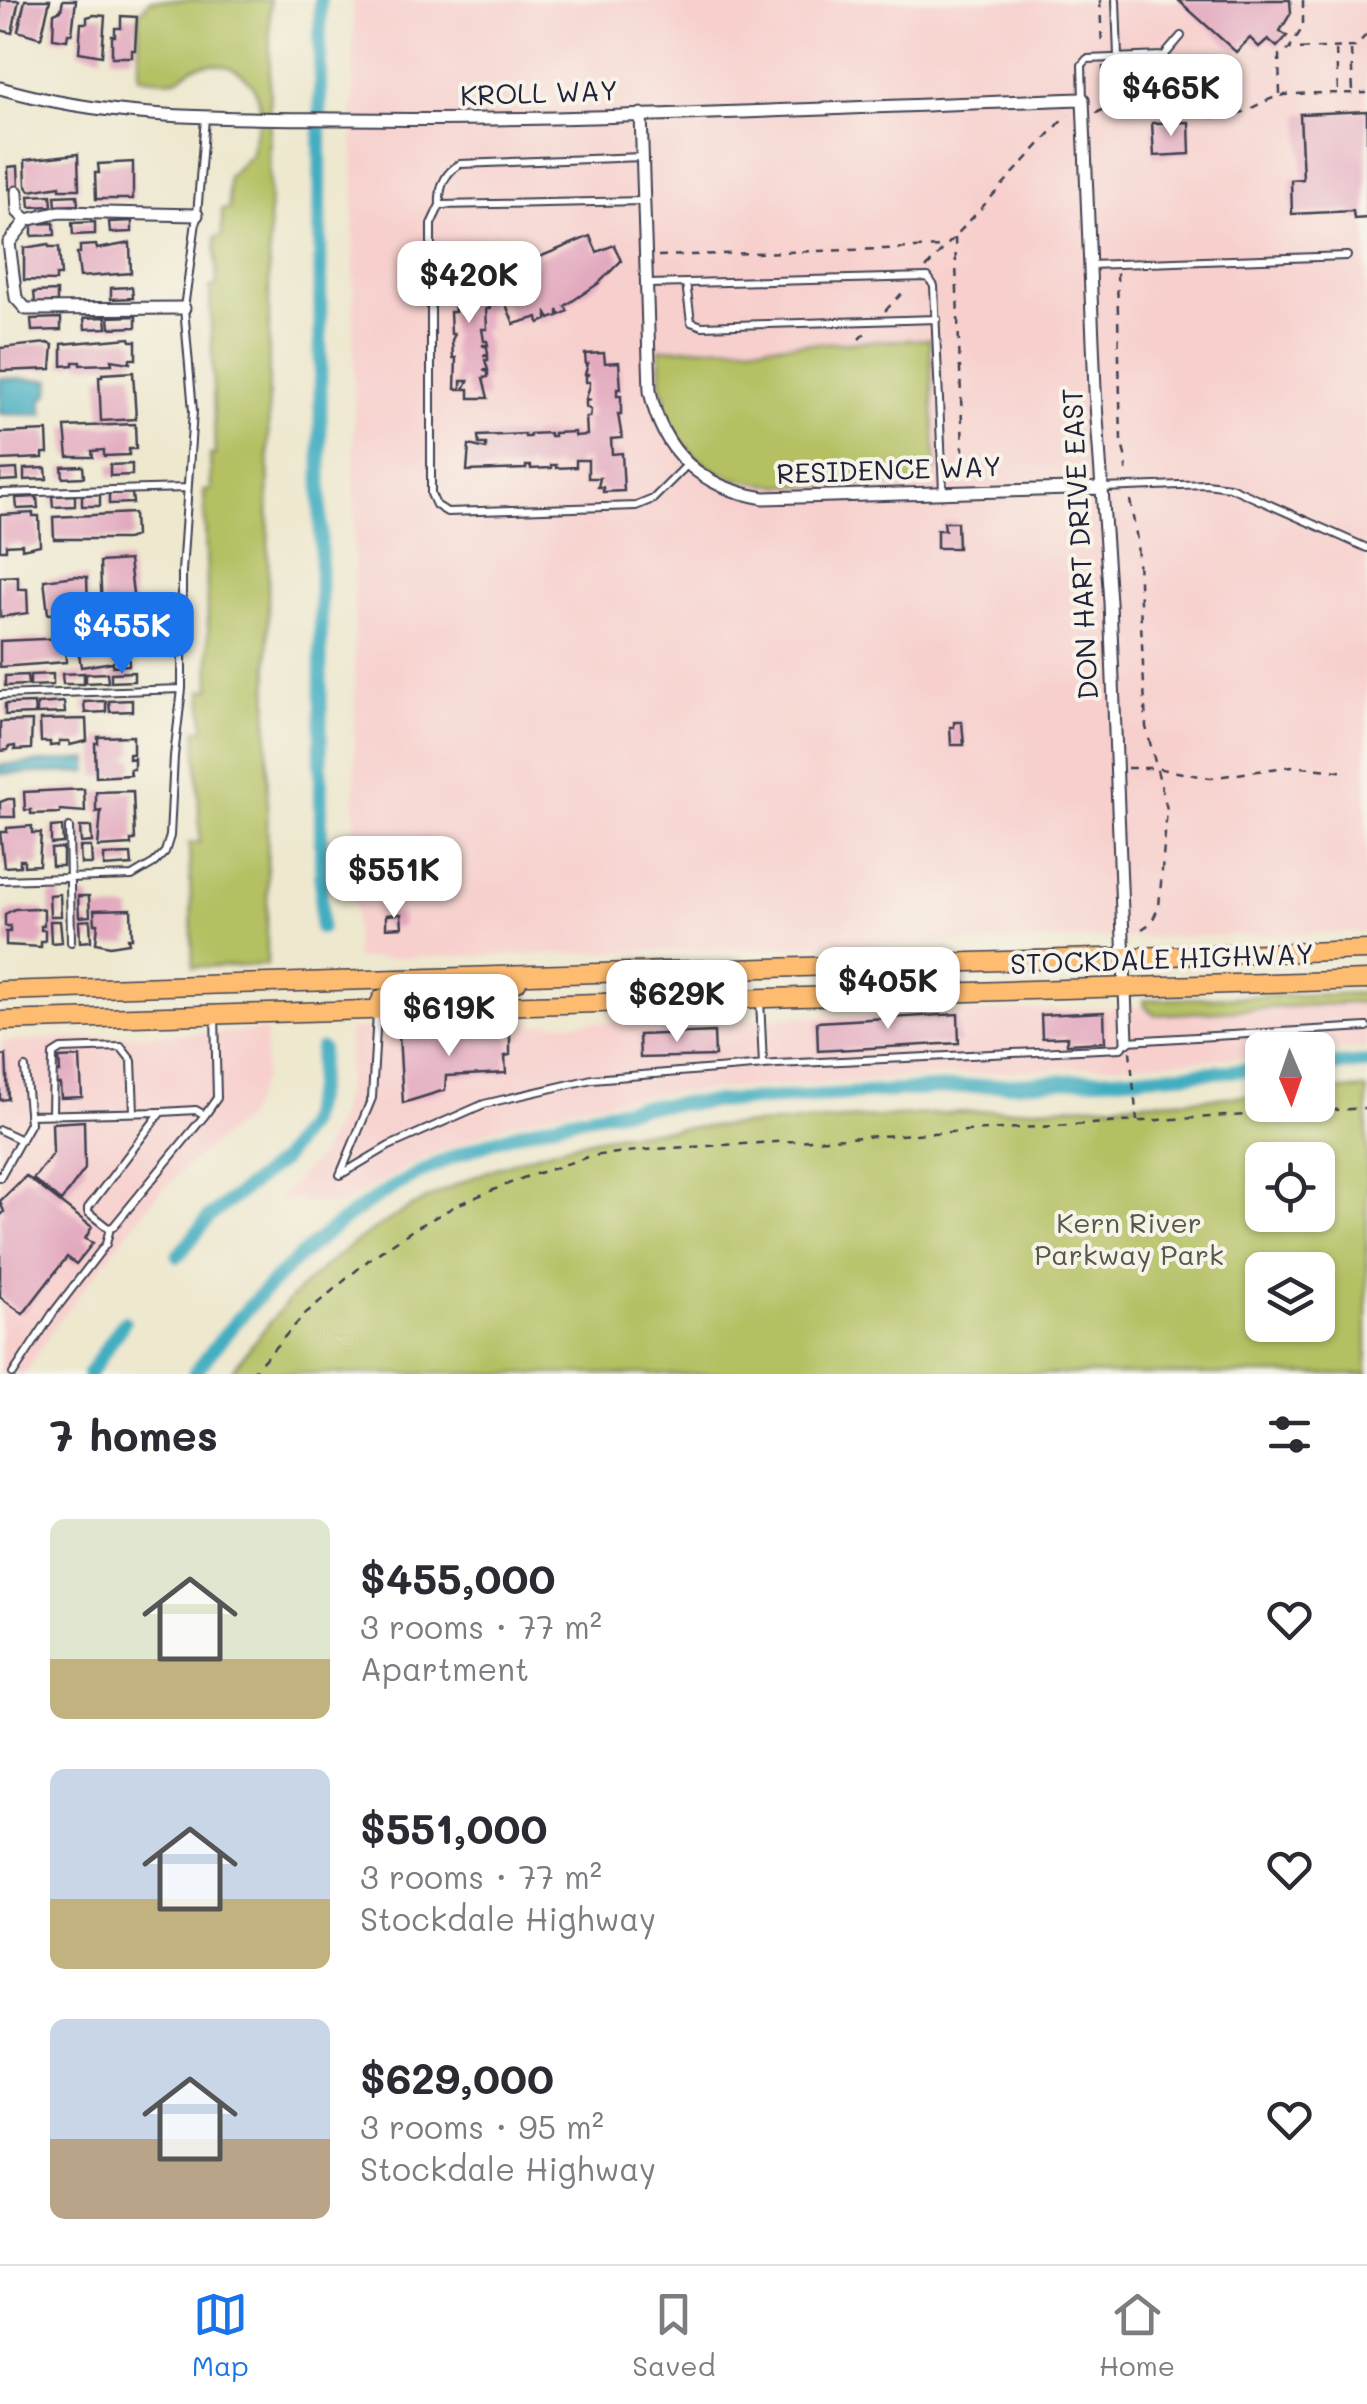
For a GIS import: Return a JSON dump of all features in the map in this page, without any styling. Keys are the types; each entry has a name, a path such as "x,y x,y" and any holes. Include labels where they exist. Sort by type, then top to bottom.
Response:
{"main road":[{"name":"STOCKDALE HIGHWAY","path":"0,992 1367,950"},
{"path":"377,1009 382,999 390,995 492,990 531,975"},
{"name":"STOCKDALE HIGHWAY","path":"0,1021 1367,980"}],"street":[{"name":"KROLL WAY","path":"0,88 73,106 205,118 299,120 446,120 1083,99"},
{"name":"DON HART DRIVE EAST","path":"1083,99 1127,1042"},
{"name":"RESIDENCE WAY","path":"641,114 650,390 654,413 672,449 687,465 730,491 764,498 1103,488"},
{"path":"17,192 18,212 27,220"},
{"path":"184,308 26,308 16,298 8,243 27,220 60,212 198,214"}],"lane":[{"path":"1116,0 1118,57"},
{"path":"1083,99 1084,61 1164,56 1181,36"},
{"path":"0,880 132,876 145,871 164,852 170,836 182,689 182,572 193,410 184,308 198,214 205,118"},
{"path":"644,157 460,164 443,182 432,224 431,494 436,505 447,512 636,506 653,500 687,465"},
{"path":"440,205 644,201"},
{"path":"1089,265 1347,256"},
{"path":"646,284 918,276 932,280 943,492"},
{"path":"686,283 688,315 691,322 702,326 937,319"},
{"path":"1103,488 1206,484 1230,488 1364,547 1367,532"},
{"path":"0,493 187,488"},
{"path":"0,694 182,689"},
{"path":"69,827 71,942"},
{"path":"760,998 762,1065"},
{"path":"377,1009 372,1098 340,1174 389,1146 484,1104 592,1079 762,1065 1121,1048 1127,1042 1367,1027"},
{"path":"13,1374 53,1312 106,1244 110,1228 217,1098 215,1014"},
{"path":"52,1114 53,1054 61,1049 121,1047 132,1061 134,1112"},
{"path":"0,1177 30,1123 25,1068"},
{"path":"29,1115 196,1110 205,1115"},
{"path":"110,1228 88,1208 161,1112"},
{"path":"0,1130 21,1140"}],"path":[{"path":"1100,0 1102,50"},
{"path":"1290,49 1302,27 1303,0"},
{"path":"1280,96 1279,55 1290,49 1356,47 1367,34"},
{"path":"1350,47 1353,94"},
{"path":"1336,48 1338,94"},
{"path":"1102,65 1105,109"},
{"path":"1096,113 1105,109 1132,116 1238,116 1280,96 1367,94"},
{"path":"859,340 1068,115"},
{"path":"955,236 964,476"},
{"path":"658,256 944,247"},
{"path":"1116,265 1121,441 1128,462 1126,470"},
{"path":"1130,500 1138,540 1144,705 1149,746 1167,809 1160,900 1156,914 1142,929"},
{"path":"1116,768 1156,768 1210,778 1292,766 1347,772"},
{"path":"1134,1061 1137,1120"},
{"path":"251,1374 306,1313 371,1258 414,1229 460,1204 523,1178 591,1156 655,1148 1367,1108"}],"shaded area":[{"path":"353,0 1367,0 1367,932 355,959"},
{"path":"1367,1001 1367,1049 1335,1051 1335,1032 1245,1032 1245,1057 668,1093 584,1104 501,1126 422,1159 340,1205 277,1200 320,1155 338,1118 347,1079 349,1029"},
{"path":"266,1031 264,1077 246,1117 184,1168 154,1199 52,1330 25,1374 0,1374 0,1041"}],"green space":[{"path":"150,0 270,0 267,965 193,967 189,843 200,842 196,730 204,730 202,690 210,689 204,491 211,490 210,455 215,455 210,287 217,286 215,237 222,236 222,210 229,209 228,177 252,153 260,108 247,79 219,64 197,66 174,79 139,77 139,13"},
{"path":"930,339 936,469 924,482 788,486 747,482 710,467 693,454 666,410 660,349"},
{"path":"1367,993 1367,1002 1155,1015 1144,1005 1144,1000"},
{"name":"Kern River Parkway Park","path":"1367,1089 1367,1374 229,1374 267,1325 323,1268 357,1241 432,1196 553,1149 617,1135 1245,1096 1245,1122 1335,1122 1335,1090"}],"water":[{"path":"0,378 50,380 49,393 41,402 44,415 0,414"},
{"path":"89,759 88,772 0,774 0,765"}],"building":[{"path":"0,0 19,0 12,33 0,30"},
{"path":"25,0 50,0 41,38 18,31"},
{"path":"63,0 76,0 72,34 68,34 67,40 53,38 54,13 61,10"},
{"path":"1178,0 1290,0 1291,13 1280,31 1287,36 1277,47 1268,39 1259,47 1250,38 1236,52"},
{"path":"105,16 102,56 79,52 81,23 87,23 87,17"},
{"path":"121,16 137,17 132,57 112,57 112,36 115,28 121,28"},
{"path":"1135,70 1137,102 1123,102 1121,71"},
{"path":"1151,79 1166,79 1167,110 1153,111"},
{"path":"1367,111 1367,218 1354,219 1353,211 1292,214 1291,180 1303,179 1300,114"},
{"path":"1189,122 1190,154 1154,156 1152,123"},
{"path":"78,154 79,189 60,186 30,191 25,160"},
{"path":"133,162 133,199 96,199 98,164"},
{"path":"18,166 19,188 9,189 8,167"},
{"path":"51,195 52,206 30,207 29,196"},
{"path":"77,195 78,205 56,206 55,196"},
{"path":"132,221 132,232 110,233 109,222"},
{"path":"95,222 95,234 73,235 72,223"},
{"path":"54,223 55,235 32,236 32,224"},
{"path":"590,236 597,252 614,245 621,261 599,283 565,306 568,311 560,315 558,310 558,316 550,319 547,314 547,320 539,323 538,317 514,324 504,300 505,271 539,262 537,258"},
{"path":"130,243 131,273 80,277 80,246 96,245 97,249"},
{"path":"49,244 59,247 61,275 56,275 56,281 24,280 24,248"},
{"path":"449,260 471,260 475,264 474,274 485,274 490,309 486,309 487,329 482,329 488,345 482,345 487,347 488,354 483,356 488,356 488,370 483,370 488,377 483,378 488,398 469,398 469,389 464,389 468,381 461,381 461,389 455,389 455,334 451,334 450,312 455,312 454,301 450,302"},
{"path":"132,287 133,298 111,299 111,288"},
{"path":"57,291 57,302 35,303 34,292"},
{"path":"136,316 136,327 110,328 109,317"},
{"path":"106,317 107,328 85,329 84,318"},
{"path":"61,318 61,330 32,331 31,319"},
{"path":"130,338 136,341 136,359 130,359 130,363 111,360 112,364 73,362 62,366 62,344"},
{"path":"53,345 51,369 0,371 0,348"},
{"path":"604,353 605,363 619,362 621,389 617,389 617,396 621,396 618,414 622,438 611,439 612,454 622,453 624,491 603,492 603,487 598,487 600,478 588,478 588,460 576,460 576,467 467,471 469,445 486,449 486,444 479,444 478,436 530,437 575,432 575,436 587,435 586,417 590,417 591,410 586,401 591,400 586,399 590,382 586,382 586,376 590,374 585,374 585,354"},
{"path":"133,372 136,419 101,421 99,377"},
{"path":"135,424 136,449 129,449 129,455 104,456 104,450 92,451 93,457 68,457 65,427"},
{"path":"47,431 48,453 43,453 43,458 0,460 0,433"},
{"path":"132,464 132,475 110,476 110,465"},
{"path":"83,466 84,477 63,478 62,467"},
{"path":"46,468 47,479 24,480 24,469"},
{"path":"17,469 18,480 0,481 0,470"},
{"path":"132,493 133,503 109,504 109,494"},
{"path":"100,494 100,506 82,506 82,495"},
{"path":"75,495 75,506 53,507 52,496"},
{"path":"37,497 38,508 17,509 16,498"},
{"path":"134,513 135,536 127,539 54,539 53,517"},
{"path":"0,515 39,516 40,545 22,549 22,544 6,545 6,550 0,550"},
{"path":"944,522 957,522 958,548 937,548 937,530 945,530"},
{"path":"129,560 135,611 102,612 100,562"},
{"path":"18,576 18,589 27,589 28,613 0,617 0,577"},
{"path":"87,577 88,608 82,608 82,612 69,613 68,609 48,614 44,580"},
{"path":"127,631 129,665 113,666 113,662 81,667 76,633 98,635"},
{"path":"65,638 66,662 0,667 0,641"},
{"path":"134,672 134,681 111,682 111,673"},
{"path":"84,673 84,684 63,684 62,674"},
{"path":"107,673 108,682 86,683 86,674"},
{"path":"53,674 53,685 30,686 30,675"},
{"path":"27,675 28,685 5,686 5,676"},
{"path":"132,700 132,711 110,712 109,701"},
{"path":"106,701 106,712 85,713 84,702"},
{"path":"64,702 65,713 37,714 37,704"},
{"path":"34,703 35,714 5,715 5,704"},
{"path":"86,719 87,741 70,745 69,741 59,741 59,745 50,746 50,742 41,742 40,720"},
{"path":"32,721 31,749 15,750 15,746 0,751 0,722"},
{"path":"954,722 962,722 964,745 951,745 950,727 954,727"},
{"path":"133,736 133,754 129,754 129,759 134,758 131,775 96,777 98,737"},
{"path":"84,789 85,812 31,814 31,810 25,810 24,792"},
{"path":"133,791 135,840 131,840 131,845 98,847 101,811 96,812 96,792"},
{"path":"14,799 15,817 0,817 0,802"},
{"path":"32,826 32,833 41,833 39,865 24,866 24,860 20,860 20,866 4,867 0,832"},
{"path":"62,826 63,843 51,844 51,827"},
{"path":"80,827 91,827 92,842 81,843"},
{"path":"80,847 91,847 92,864 81,864"},
{"path":"63,848 63,866 52,866 51,849"},
{"path":"131,854 132,865 104,867 104,855"},
{"path":"60,894 61,916 50,916 49,895"},
{"path":"78,896 89,896 90,916 79,917"},
{"path":"131,909 129,943 96,943 98,924 94,910"},
{"path":"44,910 41,930 45,930 45,941 41,941 41,947 6,945 10,926 5,926 5,914"},
{"path":"401,914 402,927 386,928 386,915"},
{"path":"90,920 91,941 80,942 79,921"},
{"path":"50,921 60,921 62,942 51,943"},
{"path":"1104,1012 1105,1042 1067,1044 1067,1037 1042,1038 1041,1015"},
{"path":"958,1014 959,1043 818,1051 817,1022"},
{"path":"491,1029 491,1033 510,1035 506,1073 446,1076 445,1090 403,1103 399,1034"},
{"path":"714,1032 715,1056 640,1058 639,1035"},
{"path":"6,1055 8,1099 0,1100 0,1056"},
{"path":"80,1057 82,1097 61,1098 54,1072 60,1072 59,1058"},
{"path":"84,1121 85,1169 61,1201 33,1179 53,1153 52,1123"},
{"path":"26,1176 92,1227 85,1239 93,1243 76,1264 67,1257 23,1314 0,1297 0,1216 4,1212 0,1201"}],"waterway":[{"path":"320,0 321,928"},
{"path":"178,1256 209,1217 282,1160 306,1126 317,1088 321,1049"},
{"path":"1335,1065 1367,1063"},
{"path":"194,1374 240,1317 288,1267 338,1225 390,1189 447,1160 508,1136 646,1106 1245,1070"},
{"path":"89,1374 124,1322"}]}
